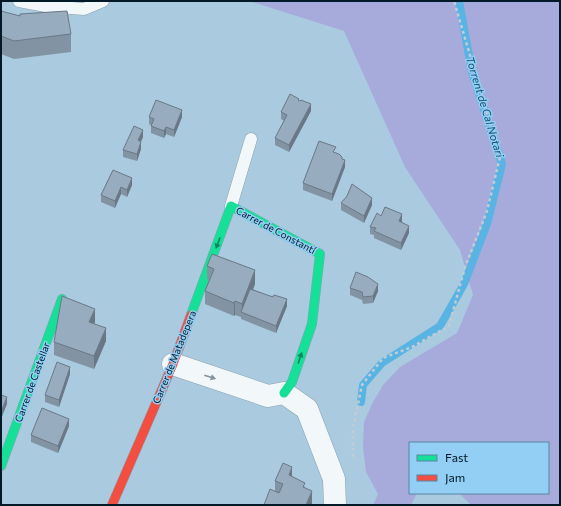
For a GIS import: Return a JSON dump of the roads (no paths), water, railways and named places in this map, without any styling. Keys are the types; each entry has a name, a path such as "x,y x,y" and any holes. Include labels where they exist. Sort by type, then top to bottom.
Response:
{"street":[{"name":"Carrer de Constantí","path":"232,206 320,254 312,324 292,382 284,393"},
{"name":"Carrer de Matadepera","path":"112,505 173,364 232,206"},
{"name":"Carrer de Castellar","path":"1,466 62,299"},
{"path":"173,364 268,396 284,393 306,409 334,479 335,505"}],"lane":[{"path":"19,1 46,6 84,9 103,1"},
{"path":"232,206 251,139"}],"waterway":[{"name":"Torrent de Cal Notari","path":"361,402 363,385 382,363 440,326 464,284 487,224 502,164 472,72 459,1"}]}
